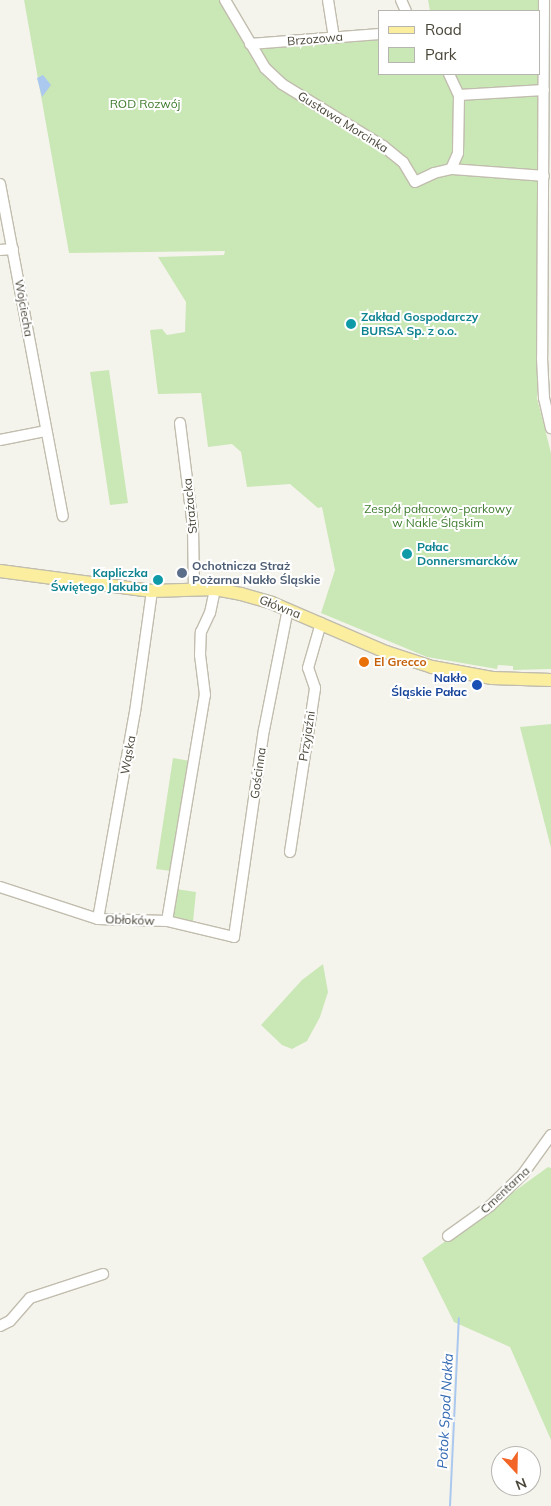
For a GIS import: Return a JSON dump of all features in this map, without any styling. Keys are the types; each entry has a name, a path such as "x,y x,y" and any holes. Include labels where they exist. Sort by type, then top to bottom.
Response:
{"main road":[{"name":"Główna","path":"0,571 152,591 215,589 258,598 288,609 386,652 438,669 492,678 551,680"}],"street":[{"name":"Gustawa Morcinka","path":"225,0 265,68 282,84 383,146 403,162 415,182 434,173 451,169"},
{"path":"328,0 334,37"},
{"path":"544,0 543,391 551,428"},
{"name":"Brzozowa","path":"250,44 378,34"},
{"path":"449,75 459,95 458,153 451,169 544,176"},
{"path":"459,95 544,90"},
{"name":"Wojciecha","path":"0,184 63,516"},
{"path":"0,250 13,249"},
{"name":"Strażacka","path":"180,423 193,527 194,590"},
{"path":"0,440 46,432"},
{"path":"167,921 205,695 200,655 201,632 210,613 215,589"},
{"name":"Wąska","path":"98,919 135,712 152,591"},
{"name":"Gościnna","path":"234,937 264,730 288,609"},
{"name":"Przyjaźni","path":"290,852 315,688 308,668 321,624"},
{"name":"Obłoków","path":"0,887 98,919 167,921 234,937"},
{"name":"Cmentarna","path":"448,1236 490,1206 523,1174 551,1135"},
{"path":"0,1326 10,1321 30,1298 103,1274"}],"green space":[{"path":"24,0 219,0 249,49 378,40 378,75 538,75 537,398 551,453 551,669 513,670 513,666 498,665 497,669 427,657 321,613 335,570 322,507 318,508 290,484 247,487 241,452 232,444 208,447 201,393 158,394 150,330 162,329 167,335 185,332 186,302 158,257 224,255 225,251 69,253"},
{"path":"428,0 538,0 538,10 430,10"},
{"path":"109,370 128,503 110,505 90,372"},
{"path":"551,724 551,848 520,727"},
{"path":"173,758 190,761 171,871 156,869"},
{"path":"176,889 196,892 193,922 171,918"},
{"path":"323,964 328,992 320,1017 307,1041 292,1049 282,1045 261,1025 302,980"},
{"path":"548,1167 551,1168 551,1440 510,1347 454,1322 422,1258"}],"water":[{"path":"43,75 51,85 42,97 37,78"}],"waterway":[{"name":"Potok Spod Nakła","path":"450,1506 459,1318"}],"place":[{"name":"Zakład Gospodarczy BURSA Sp. z o.o.","path":"351,324"},
{"name":"Pałac Donnersmarcków","path":"407,554"},
{"name":"Ochotnicza Straż Pożarna Nakło Śląskie","path":"182,573"},
{"name":"Kapliczka Świętego Jakuba","path":"158,580"},
{"name":"El Grecco","path":"364,662"},
{"name":"Nakło Śląskie Pałac","path":"477,685"}],"park label":[{"name":"ROD Rozwój","path":"145,104"},
{"name":"Zespół pałacowo-parkowy w Nakle Śląskim","path":"438,516"}]}
